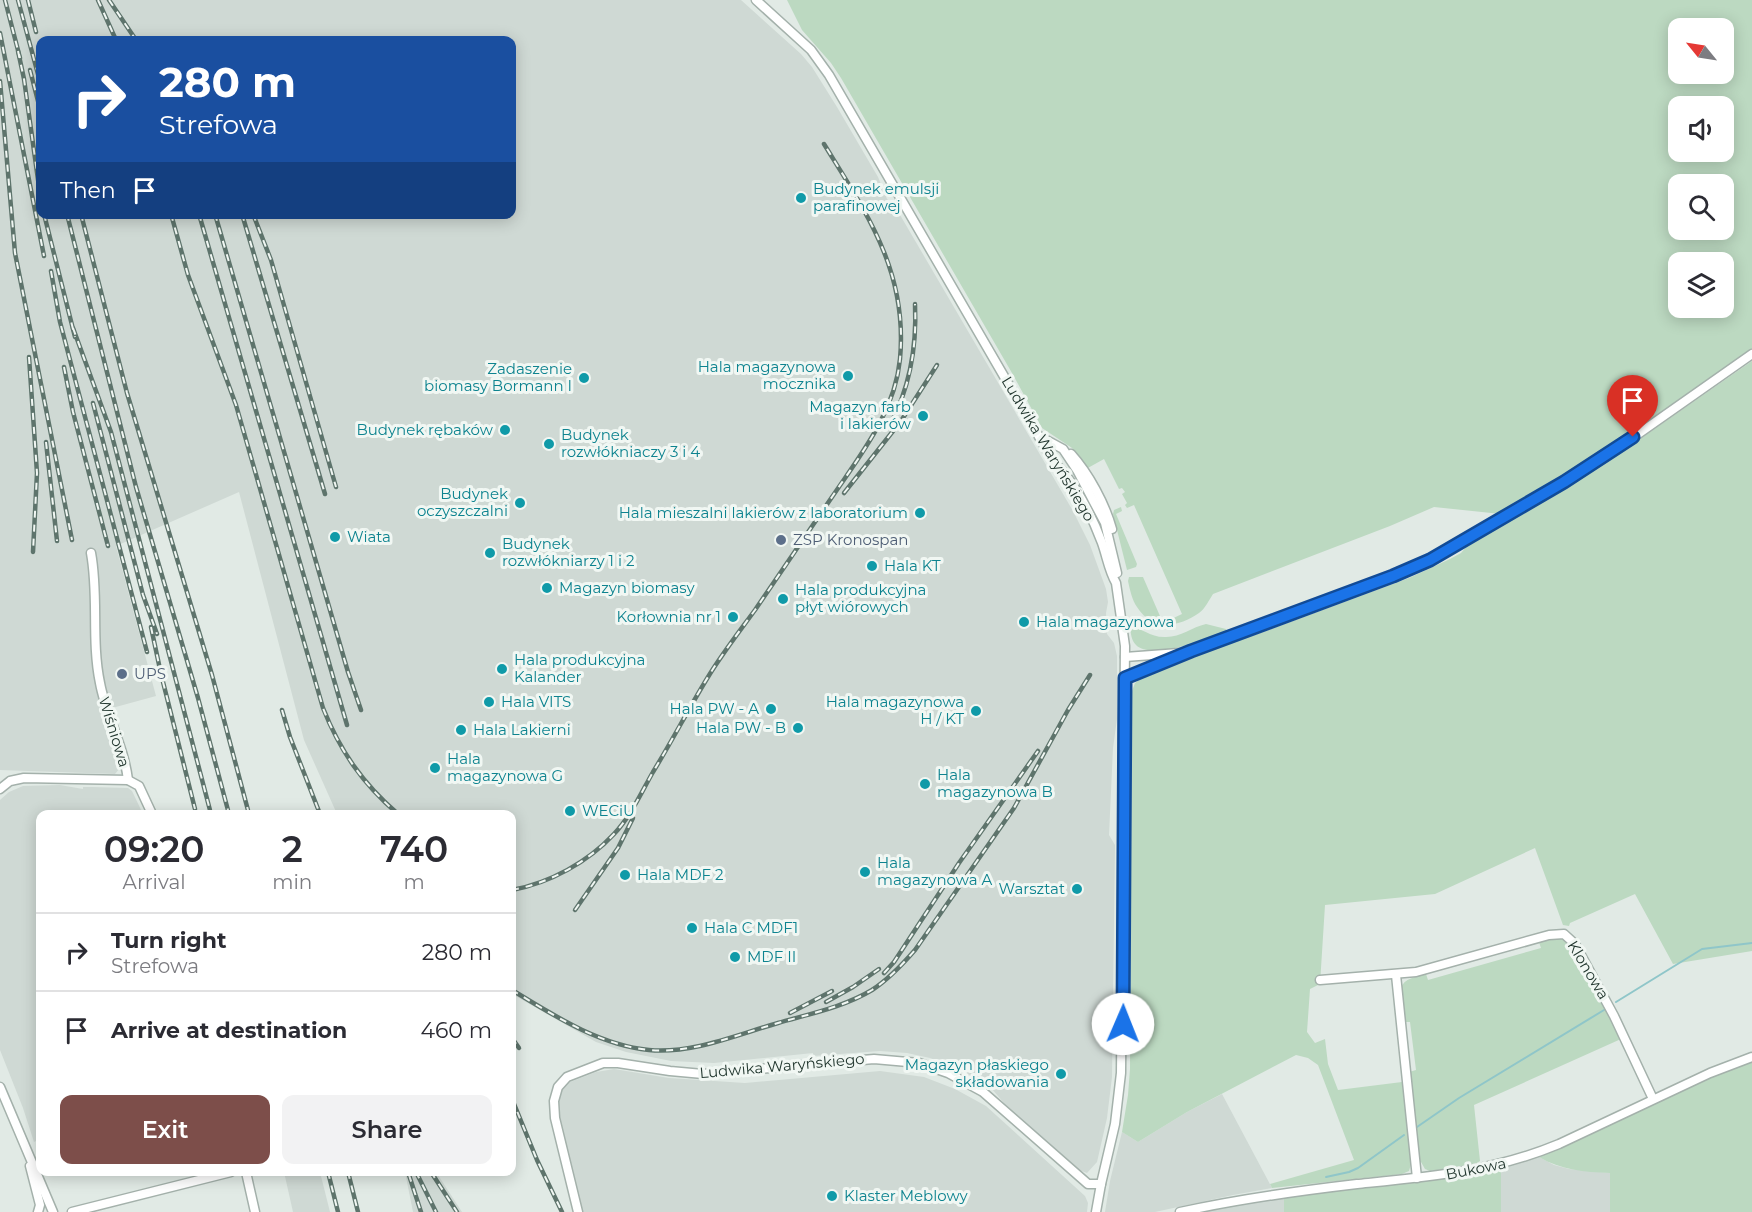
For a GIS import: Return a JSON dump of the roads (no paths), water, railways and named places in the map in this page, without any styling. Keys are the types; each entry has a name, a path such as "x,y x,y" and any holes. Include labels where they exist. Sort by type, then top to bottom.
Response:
{"street":[{"name":"Ludwika Waryńskiego","path":"756,0 810,50 829,75 1053,462 1061,468 1092,520 1115,578 1125,657 1121,1074 1115,1124 1096,1212"},
{"path":"1125,678 1393,576 1444,553 1604,458 1752,354"},
{"path":"1039,436 1063,449 1101,514 1115,578"},
{"name":"Wiśniowa","path":"0,789 10,782 24,778 128,780 124,758 100,684 95,641 91,554"},
{"path":"1125,657 1156,656 1191,651"},
{"path":"128,780 139,786 150,810"},
{"name":"Klonowa","path":"1320,980 1396,975 1428,969 1549,935 1564,934 1575,944 1614,1016 1653,1099"},
{"path":"1396,975 1417,1178"},
{"name":"Bukowa","path":"1180,1212 1266,1195 1482,1170 1533,1155 1710,1073 1752,1057"},
{"name":"Ludwika Waryńskiego","path":"578,1212 555,1118 554,1101 558,1087 567,1077 603,1063 703,1074 874,1059 919,1063 948,1072 976,1087 1001,1106 1088,1184 1101,1184"},
{"path":"0,1087 36,1171"},
{"path":"28,1151 40,1206 38,1212"},
{"path":"38,1176 53,1212"},
{"path":"72,1212 215,1176"},
{"path":"247,1176 255,1212"}],"waterway":[{"path":"1616,1002 1702,949 1752,943"},
{"path":"1417,1127 1459,1098 1604,1010"},
{"path":"1326,1177 1358,1168 1404,1135"}],"railway":[{"path":"5,0 20,58"},
{"path":"18,0 36,67"},
{"path":"28,0 36,32"},
{"path":"98,0 114,36"},
{"path":"109,0 133,36"},
{"path":"0,33 36,215"},
{"path":"18,51 36,165"},
{"path":"30,70 36,93"},
{"path":"0,81 15,253 72,540"},
{"path":"516,889 568,870 604,844 626,820 713,668 854,465 884,415 897,378 900,359 901,328 898,299 881,245 855,195 824,144"},
{"path":"37,219 44,256"},
{"path":"45,219 75,337"},
{"path":"68,219 136,487 198,698 228,810"},
{"path":"82,219 127,393 212,675 248,810"},
{"path":"172,219 188,275 236,405 323,708 345,753 363,779 393,810"},
{"path":"200,219 347,725"},
{"path":"216,219 361,710"},
{"path":"243,219 325,494"},
{"path":"255,219 271,260 336,487"},
{"path":"51,271 60,322 147,652"},
{"path":"889,427 902,398 911,367 915,336 915,304"},
{"path":"73,328 111,432 210,810"},
{"path":"29,357 37,473 33,552"},
{"path":"844,493 901,421 937,365"},
{"path":"64,367 73,412 108,546"},
{"path":"93,403 143,595 157,634"},
{"path":"46,442 57,541"},
{"path":"151,627 195,809"},
{"path":"516,992 577,1028 612,1042 649,1050 665,1050 698,1046 826,1010 872,990 890,976 915,950 1014,808 1090,675"},
{"path":"282,710 318,810"},
{"path":"884,973 894,962 959,863 1038,751"},
{"path":"575,910 618,848 633,818"},
{"path":"826,1002 879,969"},
{"path":"790,1013 832,991"},
{"path":"516,1044 519,1048"},
{"path":"516,1109 562,1212"},
{"path":"329,1176 338,1212"},
{"path":"349,1176 358,1212"},
{"path":"409,1176 421,1212"},
{"path":"418,1176 436,1212"},
{"path":"434,1176 457,1212"}],"place":[{"name":"Budynek emulsji parafinowej","path":"801,198"},
{"name":"Hala magazynowa mocznika","path":"848,376"},
{"name":"Zadaszenie biomasy Bormann I","path":"584,378"},
{"name":"Magazyn farb i lakierów","path":"923,416"},
{"name":"Budynek rębaków","path":"505,430"},
{"name":"Budynek rozwłókniaczy 3 i 4","path":"549,444"},
{"name":"Budynek oczyszczalni","path":"520,503"},
{"name":"Hala mieszalni lakierów z laboratorium","path":"920,513"},
{"name":"Wiata","path":"335,537"},
{"name":"ZSP Kronospan","path":"781,540"},
{"name":"Budynek rozwłókniarzy 1 i 2","path":"490,553"},
{"name":"Hala KT","path":"872,566"},
{"name":"Magazyn biomasy","path":"547,588"},
{"name":"Hala produkcyjna płyt wiórowych","path":"783,599"},
{"name":"Korłownia nr 1","path":"733,617"},
{"name":"Hala magazynowa","path":"1024,622"},
{"name":"Hala produkcyjna Kalander","path":"502,669"},
{"name":"UPS","path":"122,674"},
{"name":"Hala VITS","path":"489,702"},
{"name":"Hala PW - A","path":"771,709"},
{"name":"Hala magazynowa H / KT","path":"976,711"},
{"name":"Hala PW - B","path":"798,728"},
{"name":"Hala Lakierni","path":"461,730"},
{"name":"Hala magazynowa G","path":"435,768"},
{"name":"Hala magazynowa B","path":"925,784"},
{"name":"WECiU","path":"570,811"},
{"name":"Hala magazynowa A","path":"865,872"},
{"name":"Hala MDF 2","path":"625,875"},
{"name":"Warsztat","path":"1077,889"},
{"name":"Hala C MDF1","path":"692,928"},
{"name":"MDF II","path":"735,957"},
{"name":"Magazyn płaskiego składowania","path":"1061,1074"},
{"name":"Klaster Meblowy","path":"832,1196"}]}
